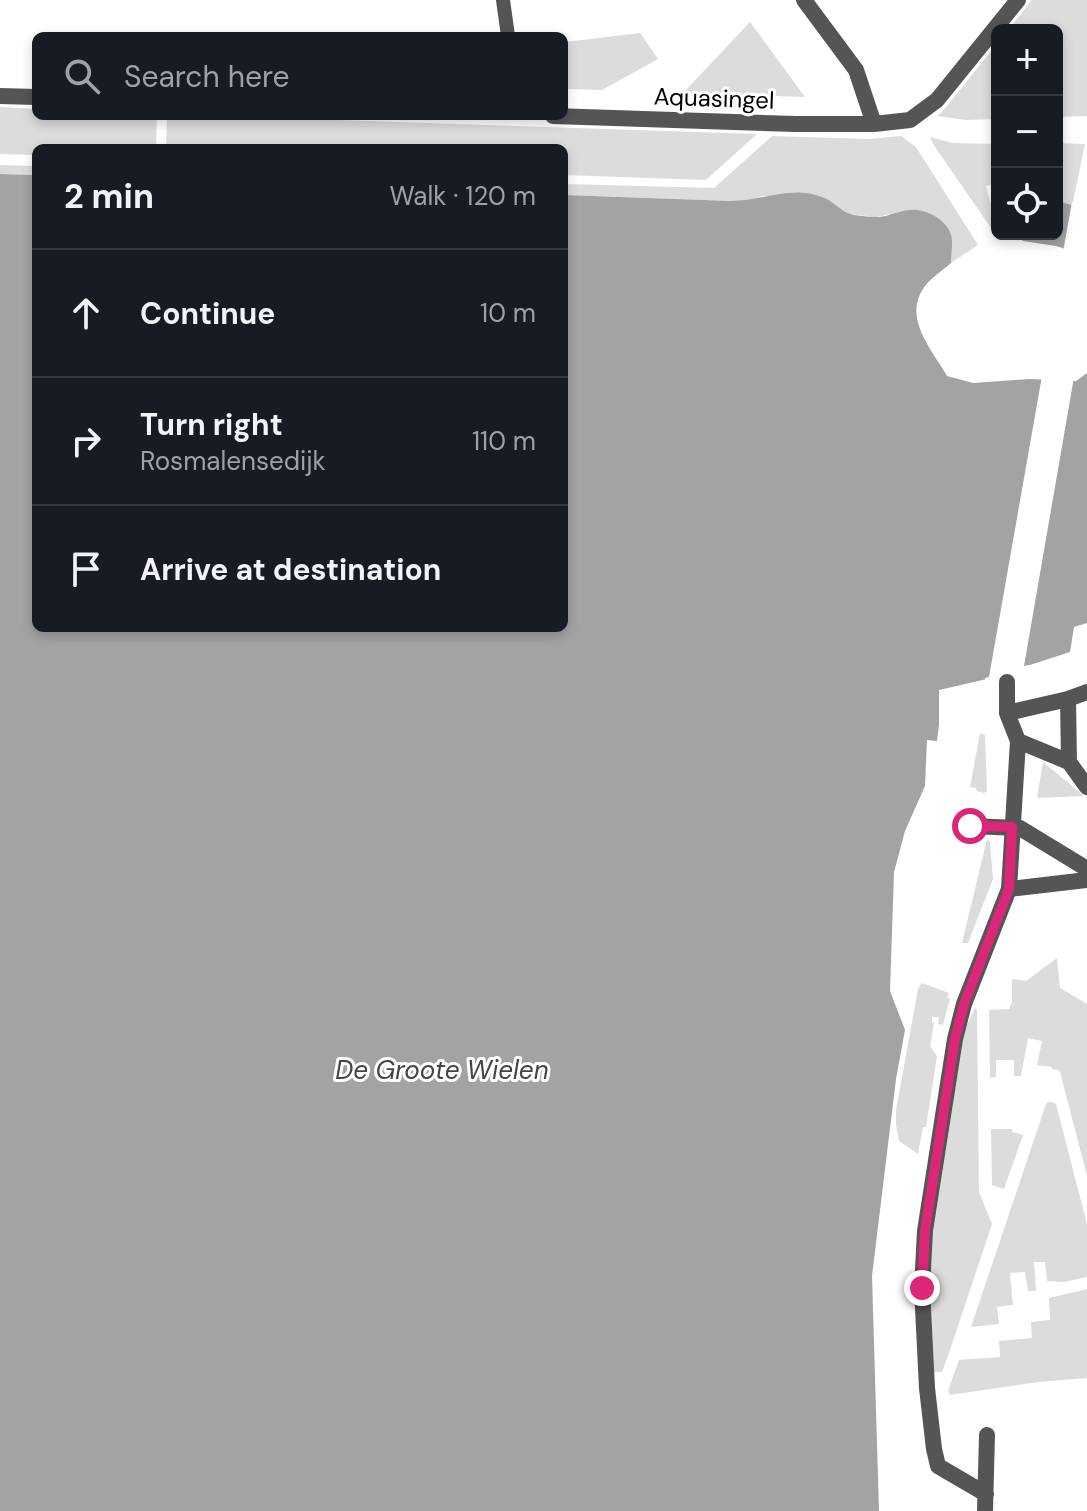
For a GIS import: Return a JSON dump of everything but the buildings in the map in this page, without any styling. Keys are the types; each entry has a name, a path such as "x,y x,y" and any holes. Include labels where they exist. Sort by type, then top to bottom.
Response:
{"street":[{"path":"804,0 856,70 874,124"},
{"name":"Aquasingel","path":"568,117 768,124 874,124 910,120 937,100 1018,0"},
{"path":"0,96 32,97"},
{"path":"986,1503 938,1466 927,1388 922,1288 925,1231 955,1039 964,1004 1009,889 1018,741 1007,713 1007,682"},
{"path":"1007,713 1087,692"},
{"path":"1068,699 1069,762"},
{"path":"1018,741 1069,762 1087,787"},
{"path":"970,826 1020,828 1087,869"},
{"path":"1009,889 1087,880"},
{"path":"986,1503 987,1435"}],"lane":[{"path":"503,0 507,32"}],"shaded area":[{"path":"1032,0 1087,0 1087,116 1063,117 1063,24 1013,24"},
{"path":"750,22 805,97 683,93"},
{"path":"640,33 658,59 602,90 568,89 568,42"},
{"path":"991,51 991,119 937,116"},
{"path":"0,107 32,109 32,120 157,120 156,144 32,144 32,155 0,154"},
{"path":"167,120 339,120 757,134 706,180 568,175 568,144 166,144"},
{"path":"772,136 869,139 901,136 916,147 978,245 951,263 952,242 890,214 877,217 849,214 822,197 762,196 749,201 731,201 568,195 568,184 714,188"},
{"path":"930,137 953,143 991,144 991,185 986,186 991,205 991,228"},
{"path":"1063,143 1085,144 1072,206 1063,203"},
{"path":"0,165 32,166 32,175 0,174"},
{"path":"980,733 985,735 987,791 984,793 970,787"},
{"path":"1043,762 1084,796 1037,798"},
{"path":"987,839 993,879 968,943 962,943"},
{"path":"1057,958 1060,988 1087,1004 1087,1176 1060,1072 1052,1067 1037,1065 1042,1041 1028,1038 1021,1076 1014,1076 1014,1060 996,1060 996,1077 990,1078 989,1010 1009,1009 1012,979 1026,981"},
{"path":"922,983 949,993 947,997 950,999 943,1025 938,1024 939,1017 932,1017 934,1023 930,1046 937,1056 926,1127 923,1127 918,1154 899,1141 896,1110 918,989"},
{"path":"975,1008 979,1192 992,1224 942,1372 934,1372 930,1292 932,1240 964,1031"},
{"path":"1046,1104 1056,1104 1087,1224 1087,1277 1064,1282 1047,1281 1045,1262 1034,1262 1036,1291 1028,1291 1025,1272 1010,1273 1013,1305 997,1307 999,1324 971,1327"},
{"path":"991,1129 1012,1129 1012,1132 1023,1135 1004,1189 992,1185"},
{"path":"1087,1289 1087,1378 950,1395 948,1391 959,1360 1000,1357 999,1341 1032,1338 1031,1322 1050,1320 1049,1298"}],"water":[{"name":"De Groote Wielen","path":"0,174 32,175 32,632 568,632 568,195 731,201 799,193 822,197 854,215 879,217 915,210 938,218 950,232 951,263 926,285 916,312 922,334 947,376 973,383 1029,379 1076,381 1087,373 1087,623 1074,627 1070,652 987,679 939,690 937,741 927,740 925,786 905,831 894,872 890,991 905,1030 896,1079 872,1276 879,1511 0,1511"},
{"path":"1063,203 1087,209 1087,256 1056,246 1023,241 1063,240"}],"pier":[{"path":"1072,202 1087,205 1087,260 1063,252"},
{"path":"1042,376 1074,377 1024,666 1029,667 986,683 985,678 989,677"}],"route":[{"path":"922,1288 925,1231 955,1039 964,1004 1009,889 1012,827 970,826"}]}
